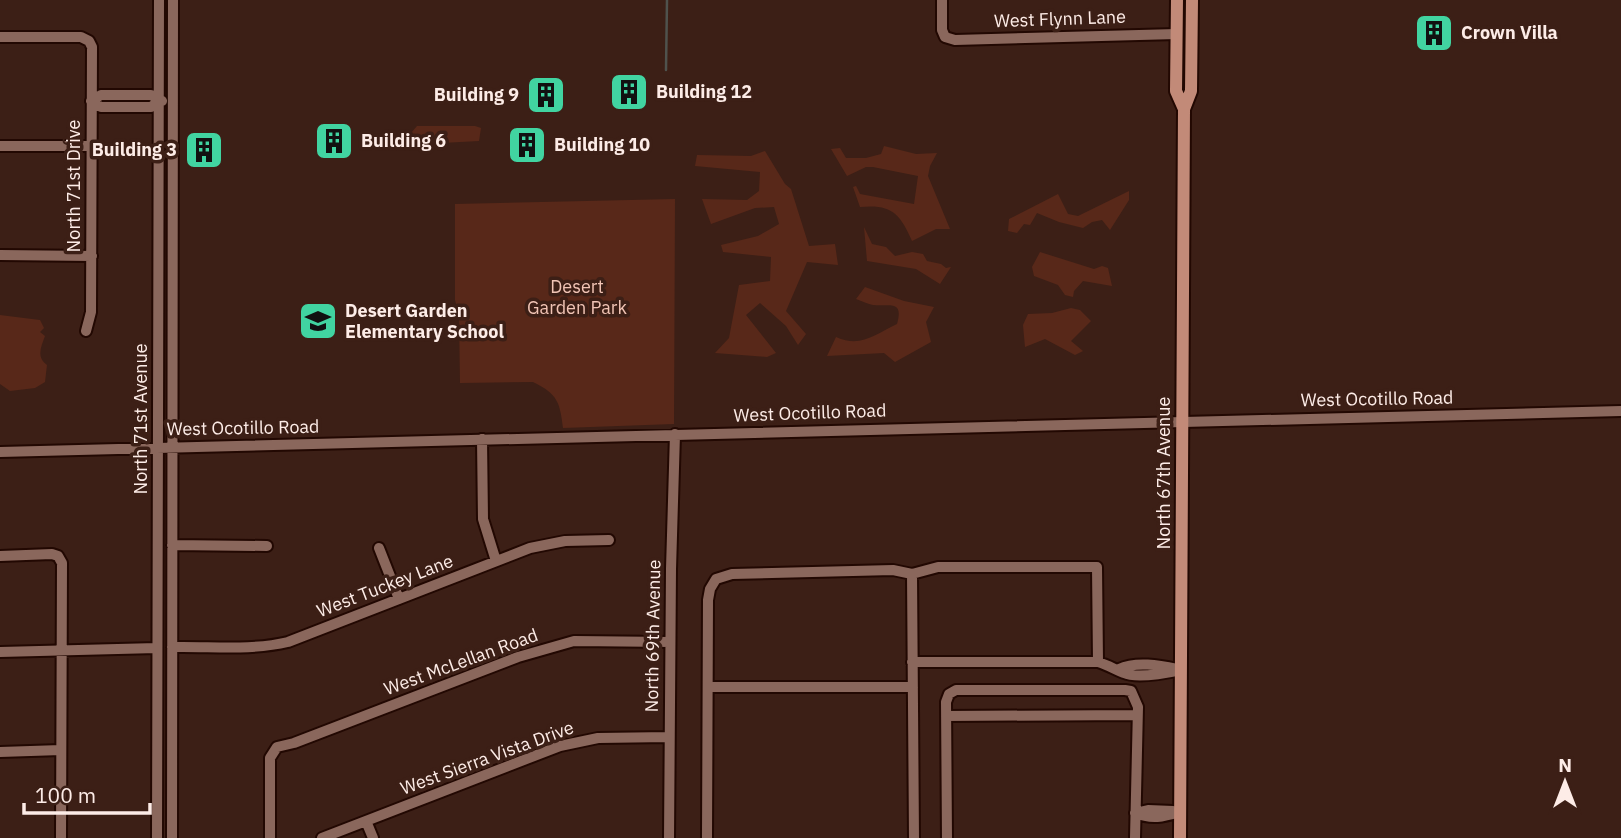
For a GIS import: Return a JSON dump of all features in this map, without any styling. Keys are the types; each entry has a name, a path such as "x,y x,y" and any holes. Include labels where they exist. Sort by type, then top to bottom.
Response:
{"main road":[{"name":"North 67th Avenue","path":"1177,0 1177,91 1184,109"},
{"name":"North 67th Avenue","path":"1180,838 1184,109 1191,91 1192,0"}],"street":[{"name":"North 71st Avenue","path":"157,838 159,0"},
{"name":"North 71st Avenue","path":"172,838 173,0"},
{"name":"West Flynn Lane","path":"942,0 942,30 945,37 955,40 1177,34"},
{"name":"North 71st Drive","path":"0,37 81,37 89,41 92,47 91,312 86,331"},
{"path":"91,101 101,107 151,107 159,101 173,101"},
{"path":"0,146 91,146"},
{"path":"0,255 92,256"},
{"name":"West Ocotillo Road","path":"0,452 1182,420 1621,411"},
{"name":"North 69th Avenue","path":"669,838 668,737 675,434"},
{"path":"482,439 483,519 496,561"},
{"name":"West Tuckey Lane","path":"172,647 268,647 288,642 547,543 609,540"},
{"path":"172,545 267,546"},
{"path":"379,548 399,599"},
{"path":"0,556 58,556 62,563 61,838"},
{"path":"707,838 709,600 710,589 716,579 732,574 764,573 893,570 912,574 938,567 1097,567 1098,662"},
{"path":"912,574 914,838"},
{"name":"West McLellan Road","path":"270,838 270,758 277,747 294,743 518,657 574,641 670,642"},
{"path":"0,652 157,648"},
{"path":"912,662 1098,662 1119,669 1127,665 1160,665 1181,670"},
{"path":"708,687 913,687"},
{"path":"947,838 946,702 949,694 956,690 1131,691 1136,698 1138,715 1135,838"},
{"path":"946,716 1138,715"},
{"name":"West Sierra Vista Drive","path":"322,838 559,746 598,738 668,737"},
{"path":"0,752 61,750"},
{"path":"1135,813 1147,818 1160,818 1180,812"},
{"path":"366,821 373,838"}],"green space":[{"path":"417,126 481,128 479,141 423,144 413,142 411,133"},
{"path":"884,146 916,154 937,153 928,176 950,229 936,229 912,241 903,223 893,212 880,207 860,207 853,187 856,186 860,194 914,204 918,176 866,167 847,176 831,149 840,148 846,158 866,158 881,154"},
{"path":"765,151 785,184 791,189 809,246 835,244 838,265 807,262 786,311 806,334 798,345 786,326 760,303 746,315 776,353 767,357 715,353 729,338 739,285 770,281 771,257 723,252 721,245 758,236 779,224 774,207 755,208 711,224 702,199 747,200 759,191 760,172 695,166 697,155 751,156"},
{"path":"1129,191 1129,200 1110,230 1102,220 1083,228 1037,213 1030,225 1024,224 1017,233 1008,231 1009,219 1058,194 1068,214 1078,216"},
{"name":"Desert Garden Park","path":"675,199 674,424 563,428 561,412 553,395 533,382 460,383 459,315 455,300 455,204"},
{"path":"864,227 872,244 886,247 895,256 912,252 923,254 927,261 946,268 951,267 940,284 916,269 867,261"},
{"path":"1040,252 1094,269 1102,266 1108,268 1112,286 1083,281 1074,291 1073,297 1065,295 1058,285 1034,276 1032,267"},
{"path":"865,287 904,301 934,307 926,322 931,342 895,362 884,353 827,356 836,337 860,341 897,324 899,316 894,306 873,305 856,299"},
{"path":"1071,308 1080,310 1091,321 1071,341 1083,351 1075,355 1045,339 1025,347 1023,325 1028,314 1052,313"},
{"path":"0,315 40,320 44,328 40,332 45,336 40,352 41,359 47,365 45,382 35,388 10,391 0,384"}],"waterway":[{"path":"666,70 667,0"}],"place":[{"name":"Crown Villa","path":"1434,33"},
{"name":"Building 12","path":"629,92"},
{"name":"Building 9","path":"546,95"},
{"name":"Building 6","path":"334,141"},
{"name":"Building 10","path":"527,145"},
{"name":"Building 3","path":"204,150"},
{"name":"Desert Garden Elementary School","path":"318,321"}]}
